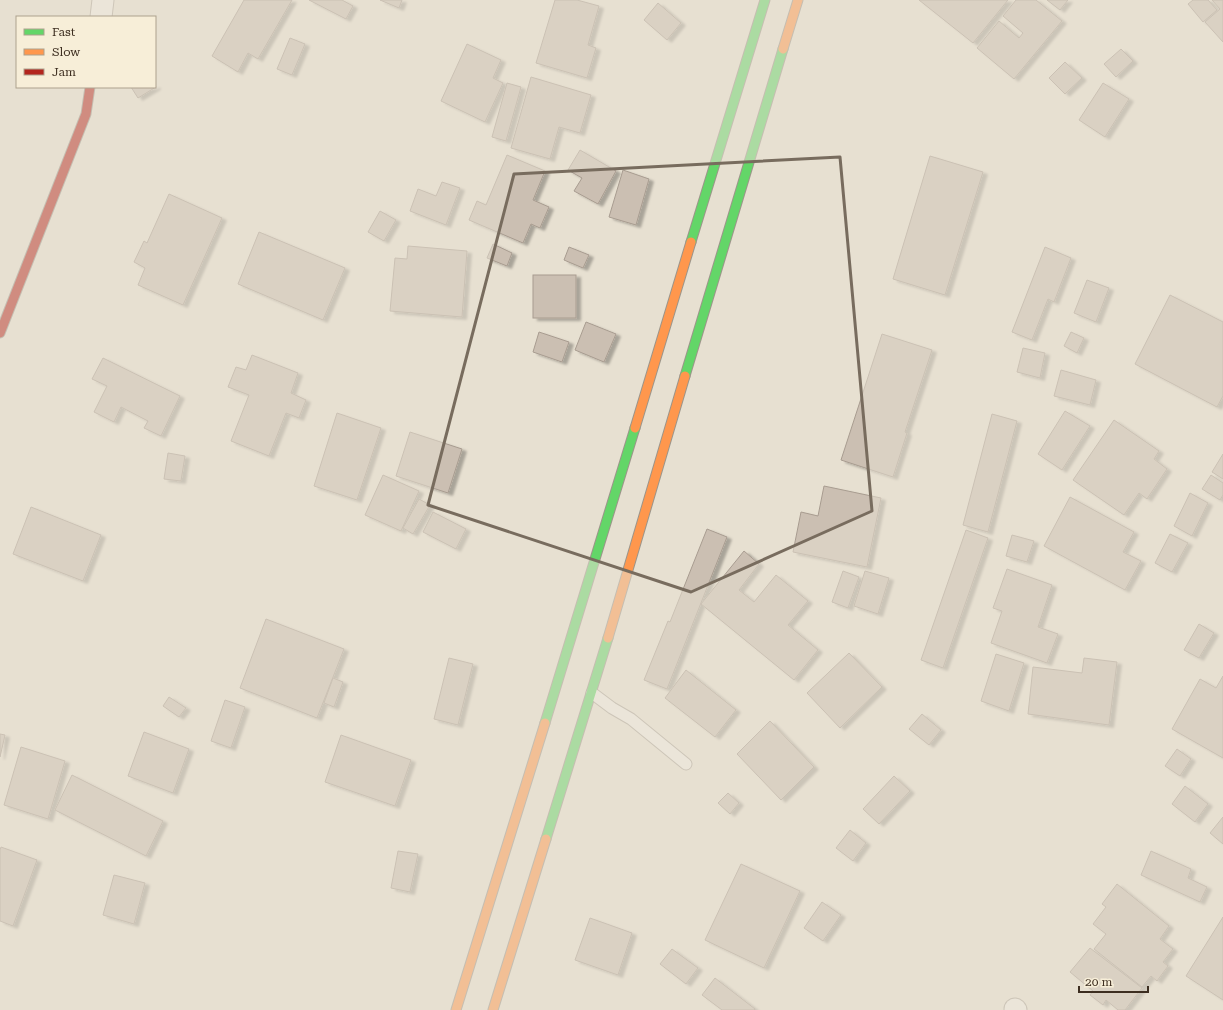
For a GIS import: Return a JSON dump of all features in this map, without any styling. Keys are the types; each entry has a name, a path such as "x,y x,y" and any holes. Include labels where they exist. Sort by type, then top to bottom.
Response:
{"street":[{"path":"101,16 103,0"},
{"path":"456,1010 578,618 764,0"},
{"path":"493,1010 592,693 711,288 798,0"},
{"path":"0,333 86,114 90,88"}],"lane":[{"path":"592,693 612,708 631,719 686,764"}],"highlighted area":[{"path":"840,157 872,511 691,592 428,505 514,174"}],"building":[{"path":"244,0 292,0 258,59 248,53 238,72 212,56"},
{"path":"309,0 342,0 353,6 346,19"},
{"path":"380,0 402,0 399,8"},
{"path":"555,0 577,0 599,6 588,45 596,48 587,78 536,63"},
{"path":"919,0 1008,0 973,43"},
{"path":"1016,0 1036,0 1062,21 1014,79 977,48 999,21 1019,38 1023,33 1003,16"},
{"path":"1047,0 1068,0 1060,10"},
{"path":"1193,0 1208,0 1217,10 1203,22 1188,4"},
{"path":"1212,0 1223,0 1223,42 1205,22 1220,9"},
{"path":"658,3 681,23 667,40 644,20"},
{"path":"290,38 305,44 292,75 277,69"},
{"path":"467,44 501,60 493,78 503,83 485,122 441,101"},
{"path":"1121,49 1133,61 1116,77 1104,64"},
{"path":"1065,62 1082,78 1065,94 1049,78"},
{"path":"531,77 591,95 580,133 559,127 550,159 511,148"},
{"path":"507,83 521,87 506,141 492,137"},
{"path":"1103,83 1129,99 1105,137 1079,120"},
{"path":"132,88 154,88 138,98"},
{"path":"580,150 616,171 598,204 574,191 582,178 568,170"},
{"path":"507,155 545,171 533,200 549,207 540,228 531,224 523,243 469,220 477,201 486,205"},
{"path":"930,156 983,172 945,295 893,279"},
{"path":"623,170 649,179 636,225 609,217"},
{"path":"442,182 460,188 446,225 410,211 418,189 436,196"},
{"path":"169,194 222,218 183,305 138,285 145,268 134,262 144,241 147,243"},
{"path":"380,211 396,220 384,241 368,232"},
{"path":"259,232 345,268 323,320 238,284"},
{"path":"493,244 512,253 507,266 487,258"},
{"path":"408,246 467,251 462,317 390,311 395,258 407,259"},
{"path":"569,247 589,255 583,268 564,260"},
{"path":"1045,247 1071,258 1054,302 1048,299 1032,340 1012,332"},
{"path":"533,275 576,275 576,318 533,318"},
{"path":"1087,280 1109,288 1096,322 1074,313"},
{"path":"1170,295 1223,322 1223,396 1217,407 1135,364"},
{"path":"586,322 616,334 604,362 575,350"},
{"path":"539,332 569,342 562,362 533,352"},
{"path":"1071,332 1084,338 1077,353 1064,346"},
{"path":"882,334 932,350 905,432 907,433 893,477 841,460"},
{"path":"1023,348 1045,353 1040,378 1017,372"},
{"path":"252,355 298,373 291,393 306,400 299,418 286,413 269,456 231,441 249,395 228,387 236,367 246,370"},
{"path":"103,358 180,396 161,436 144,428 148,421 121,407 114,422 94,412 107,386 92,379"},
{"path":"1061,370 1096,380 1090,405 1054,396"},
{"path":"1065,411 1090,426 1062,470 1038,454"},
{"path":"337,413 381,428 357,500 314,486"},
{"path":"992,414 1017,421 988,532 963,525"},
{"path":"1114,420 1159,451 1154,459 1167,469 1147,499 1139,493 1124,515 1073,480"},
{"path":"410,432 462,449 448,493 396,476"},
{"path":"168,453 185,456 181,481 164,479"},
{"path":"1223,454 1223,479 1212,472"},
{"path":"383,475 419,491 401,531 365,515"},
{"path":"1211,475 1223,483 1223,495 1220,500 1202,489"},
{"path":"824,486 881,498 867,567 793,552 801,512 818,516"},
{"path":"1190,493 1208,503 1192,536 1174,526"},
{"path":"1070,497 1134,532 1123,552 1141,561 1125,590 1044,546"},
{"path":"419,499 430,505 413,534 403,528"},
{"path":"31,507 101,535 83,581 13,554"},
{"path":"433,512 466,529 456,549 423,532"},
{"path":"707,529 727,537 667,689 644,680 668,621 670,622"},
{"path":"966,530 988,538 943,668 921,660"},
{"path":"1170,534 1188,543 1172,572 1155,563"},
{"path":"1012,535 1034,541 1027,562 1006,556"},
{"path":"744,551 759,564 739,590 754,602 776,575 808,601 788,625 818,650 794,680 701,604"},
{"path":"1007,569 1052,585 1038,627 1058,634 1047,663 991,643 1002,611 993,608"},
{"path":"843,571 859,577 848,608 832,602"},
{"path":"865,571 889,578 878,614 854,606"},
{"path":"266,619 344,649 317,718 240,688"},
{"path":"1199,624 1214,633 1199,658 1184,650"},
{"path":"849,653 882,687 840,728 807,693"},
{"path":"996,654 1024,663 1009,711 981,701"},
{"path":"449,658 473,664 458,725 434,719"},
{"path":"1084,658 1117,662 1109,725 1028,714 1033,667 1082,673"},
{"path":"686,670 736,710 715,737 665,698"},
{"path":"1223,676 1223,758 1172,729 1200,679 1216,688"},
{"path":"333,678 343,682 334,707 324,703"},
{"path":"169,697 186,708 179,717 163,706"},
{"path":"225,700 245,707 231,748 211,741"},
{"path":"922,714 941,730 929,745 909,729"},
{"path":"770,721 814,767 781,800 737,754"},
{"path":"144,732 189,749 173,793 128,776"},
{"path":"0,734 5,735 0,757"},
{"path":"341,735 411,760 395,806 325,782"},
{"path":"21,747 65,761 48,819 4,805"},
{"path":"1177,749 1191,759 1180,776 1165,766"},
{"path":"72,775 163,821 146,856 55,810"},
{"path":"894,776 910,791 879,824 863,809"},
{"path":"1185,786 1208,804 1195,822 1172,804"},
{"path":"728,793 739,803 730,814 718,803"},
{"path":"1223,817 1223,844 1210,833"},
{"path":"850,830 866,843 853,861 836,848"},
{"path":"1,847 37,860 13,926 0,921"},
{"path":"398,851 418,854 410,892 391,888"},
{"path":"1151,851 1191,869 1188,878 1207,887 1200,902 1141,875"},
{"path":"741,864 800,891 764,968 705,940"},
{"path":"114,875 145,883 134,924 103,915"},
{"path":"1117,884 1169,926 1160,939 1173,949 1163,962 1168,966 1157,981 1151,976 1142,987 1094,949 1106,934 1093,924 1106,907 1102,904"},
{"path":"822,902 841,915 823,941 804,928"},
{"path":"1223,917 1223,1000 1186,976"},
{"path":"590,918 632,933 618,975 575,960"},
{"path":"1090,948 1142,988 1125,1010 1118,1010 1106,1000 1103,1005 1090,995 1093,991 1070,972"},
{"path":"672,949 698,968 686,984 660,964"},
{"path":"715,978 755,1009 722,1010 702,995"}],"traffic: fast":[{"path":"691,242 765,0"},
{"path":"685,376 783,49"},
{"path":"545,723 635,428"},
{"path":"546,839 608,638"}],"traffic: slow":[{"path":"783,49 798,0"},
{"path":"635,428 691,242"},
{"path":"608,638 685,376"},
{"path":"456,1010 545,723"},
{"path":"493,1010 546,839"}],"traffic: jam":[{"path":"0,333 86,114 90,88"}]}
